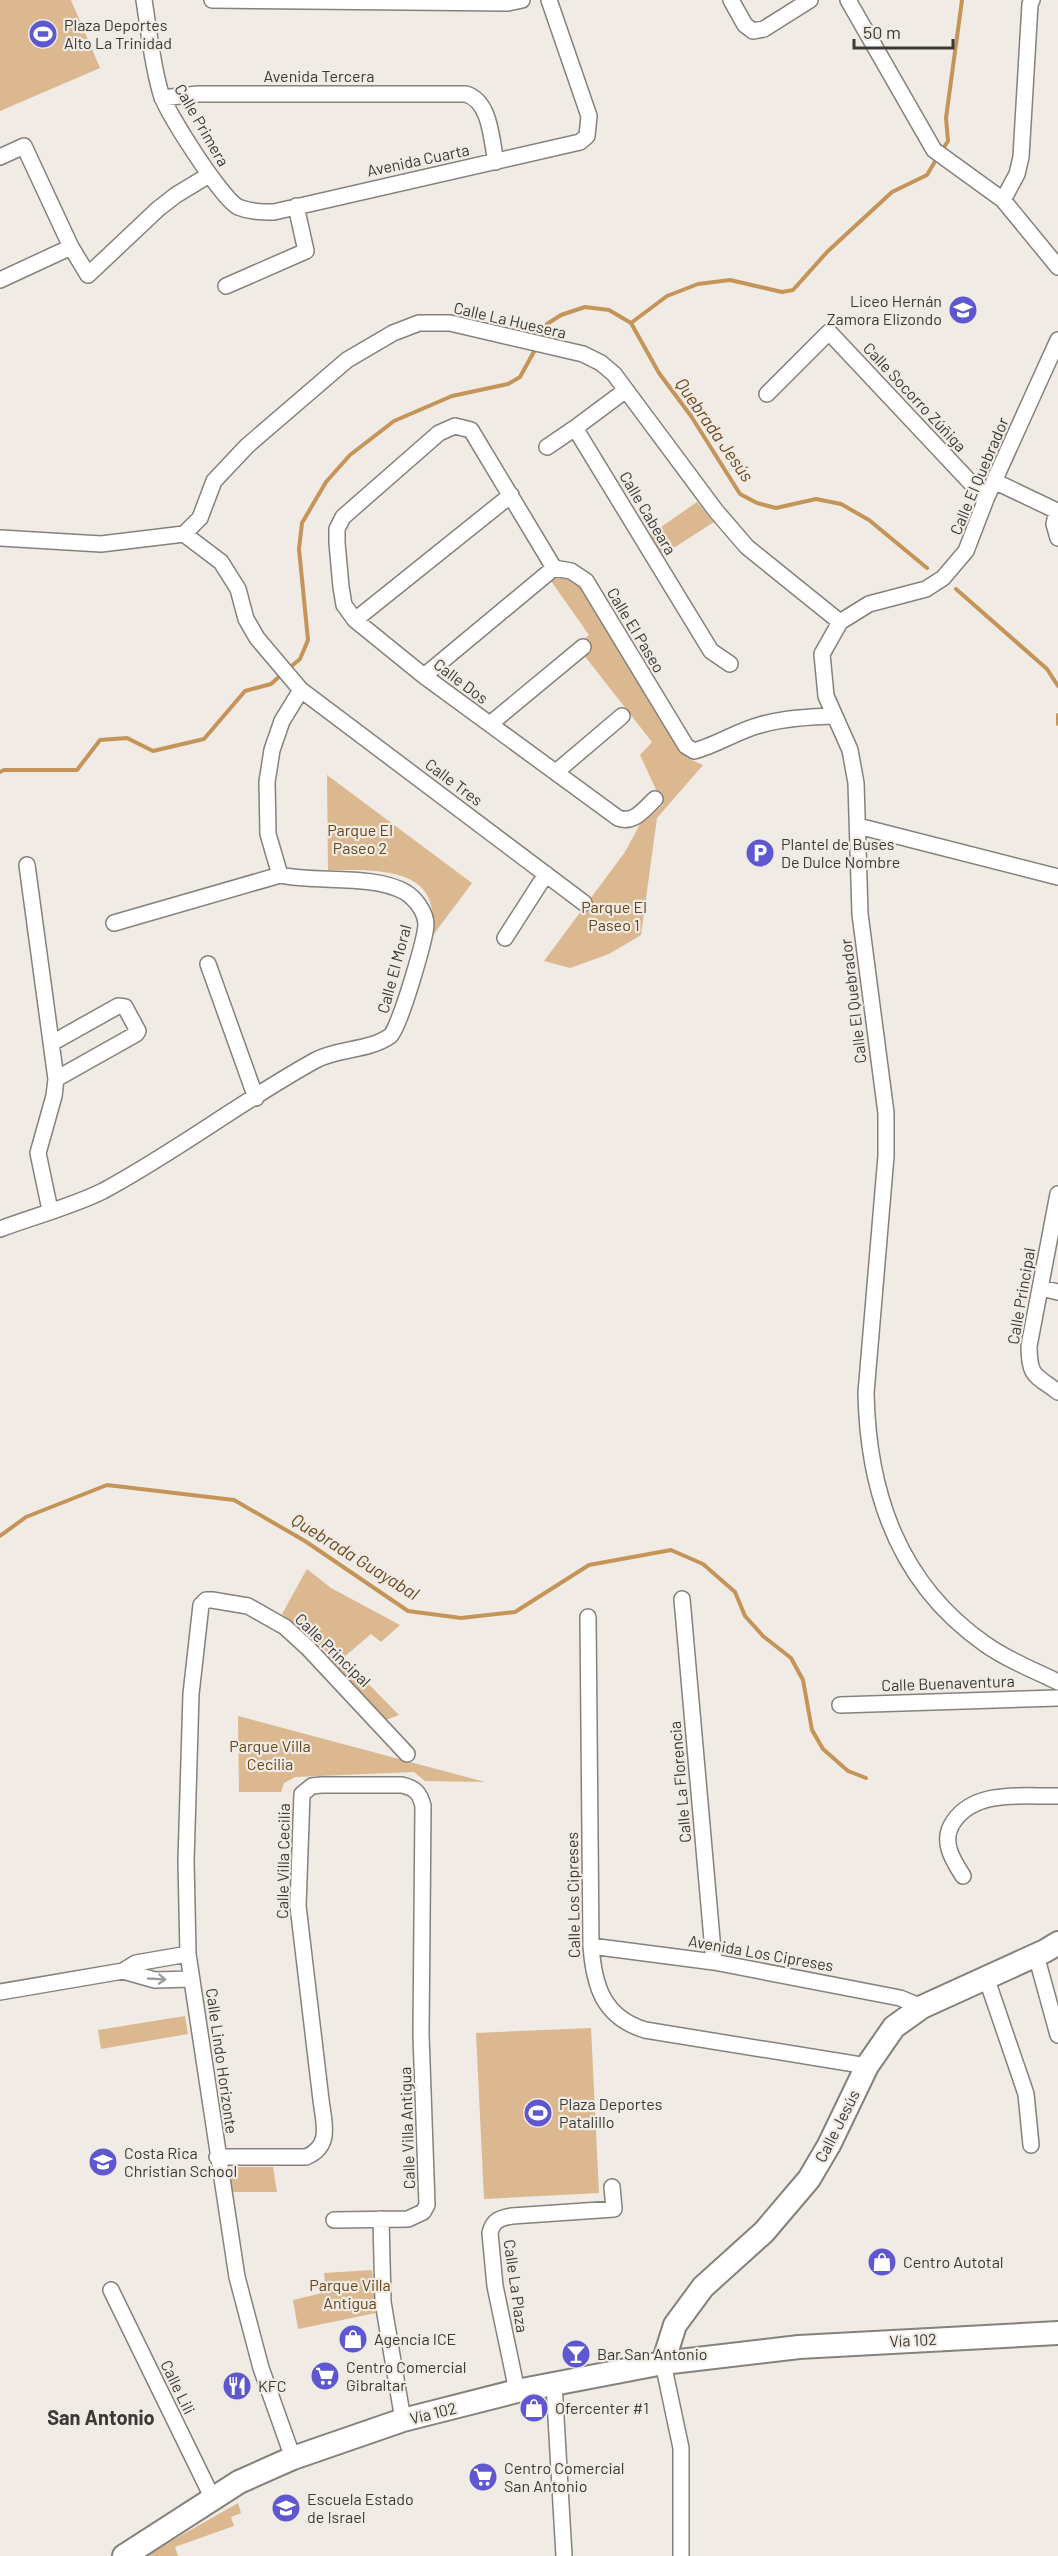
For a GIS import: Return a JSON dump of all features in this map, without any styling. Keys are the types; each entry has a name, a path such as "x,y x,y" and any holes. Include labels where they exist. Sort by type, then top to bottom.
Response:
{"main road":[{"name":"Calle Jesús","path":"663,2363 675,2325 703,2287 764,2232 809,2178 829,2145 867,2066 894,2026 922,2007 1058,1943"},
{"name":"Vía 102","path":"124,2556 239,2482 293,2458 403,2420 517,2391 663,2363 854,2342 1058,2333"}],"street":[{"name":"Calle Primera","path":"144,0 156,76 162,98 222,193 237,206 255,211"},
{"path":"212,0 508,3 522,0"},
{"name":"Avenida Cuarta","path":"255,211 274,212 580,142 587,135 589,116 549,0"},
{"path":"731,0 745,25 753,31 764,29 810,0"},
{"path":"848,0 934,150 1003,200 1058,267"},
{"path":"1003,200 1017,174 1021,157 1032,0"},
{"name":"Avenida Tercera","path":"162,98 198,94 466,94 475,97 484,110 496,162"},
{"path":"0,157 24,146 71,247 88,275 158,209 209,175"},
{"path":"226,286 306,251 296,206"},
{"path":"0,280 71,247"},
{"name":"Calle La Huesera","path":"184,534 200,518 214,481 247,446 347,360 393,333 419,322 450,322 583,354 600,363 614,374 716,511 747,548 840,622"},
{"name":"Calle Socorro Zúñiga","path":"767,394 829,332 986,499"},
{"name":"Calle El Quebrador","path":"1058,340 986,499 966,551 943,578 926,589 869,604 840,622 822,654 826,696 850,750 856,783 860,914 886,1113 886,1156 866,1393 866,1425 871,1458 887,1522 898,1547 924,1588 985,1644 1058,1683"},
{"path":"547,447 626,390"},
{"name":"Calle Dos","path":"511,495 471,430 455,426 439,433 343,517 337,529 337,543 344,605 355,620 424,676 618,818 625,821 635,819 655,799"},
{"name":"Calle Cabeara","path":"575,428 711,651 730,664"},
{"path":"994,481 1057,510 1054,524 1058,538"},
{"path":"355,620 511,495 554,568 424,676"},
{"path":"0,538 102,544 184,534 221,562 238,589 246,619 272,657 301,690 282,721 272,750 267,782 268,834 280,875 114,923"},
{"name":"Calle El Paseo","path":"554,568 571,571 586,581 686,747 694,751 708,747 759,725 803,717 834,716"},
{"path":"490,724 583,647"},
{"name":"Calle Tres","path":"301,690 584,903"},
{"path":"556,772 622,716"},
{"path":"858,826 1058,877"},
{"path":"27,865 56,1079 54,1095 38,1153 50,1210"},
{"path":"505,938 546,874"},
{"name":"Calle El Moral","path":"0,1229 101,1192 319,1059 382,1041 392,1035 402,1013 426,924 418,902 405,892 381,883 298,879 280,875"},
{"path":"208,964 256,1098"},
{"path":"52,1043 118,1006 125,1007 138,1031 56,1079"},
{"name":"Calle Principal","path":"1058,1195 1029,1346 1031,1372 1058,1392"},
{"path":"1041,1288 1058,1292"},
{"name":"Calle La Florencia","path":"682,1599 714,1962"},
{"name":"Calle Principal","path":"191,1695 201,1605 206,1600 212,1600 248,1606 285,1627 297,1637 407,1754"},
{"name":"Calle Los Cipreses","path":"588,1617 591,1946 593,1974 600,1993 619,2018 631,2025 867,2066"},
{"name":"Calle Lindo Horizonte","path":"191,1695 186,1861 188,1954 237,2277 261,2367 293,2458"},
{"name":"Calle Buenaventura","path":"840,1705 1058,1698"},
{"name":"Calle Villa Cecilia","path":"217,2157 306,2157 317,2152 322,2145 325,2132 298,1906 300,1800 302,1794 312,1786 402,1785 411,1787 421,1797 421,2035"},
{"path":"963,1876 948,1848 947,1836 957,1816 969,1806 983,1800 1000,1797 1058,1796"},
{"path":"1058,1938 1058,1943"},
{"name":"Avenida Los Cipreses","path":"591,1946 714,1962 900,1998 922,2007"},
{"path":"0,1992 123,1971 136,1963 188,1954"},
{"path":"1036,1955 1058,2035"},
{"path":"123,1971 154,1980 192,1979"},
{"path":"986,1977 1026,2094 1031,2145"},
{"name":"Calle Villa Antigua","path":"334,2220 416,2216 427,2205 421,2035"},
{"name":"Calle La Plaza","path":"517,2391 495,2286 490,2233 492,2225 503,2217 614,2209 612,2187"},
{"path":"381,2219 383,2302 403,2420"},
{"name":"Calle Lili","path":"111,2290 213,2499"},
{"path":"663,2363 681,2448 681,2556"},
{"path":"554,2383 564,2556"}],"green space":[{"name":"Plaza Deportes Alto La Trinidad","path":"0,0 71,0 100,68 0,111"},
{"path":"697,502 714,522 661,556 648,536"},
{"name":"Parque El Paseo 1","path":"558,575 569,575 584,586 636,677 687,758 703,765 657,818 641,935 609,954 570,968 544,961 625,852 640,824 663,805 640,755 652,742 576,645 589,635 551,581"},
{"name":"Parque El Paseo 2","path":"327,775 472,883 431,938 432,910 427,895 418,884 390,873 328,870"},
{"path":"307,1569 331,1588 400,1625 381,1642 371,1634 343,1658 399,1715 386,1720 333,1668 326,1651 282,1614"},
{"name":"Parque Villa Cecilia","path":"238,1716 485,1782 425,1781 414,1772 295,1777 284,1783 281,1792 239,1792"},
{"path":"185,2016 188,2034 101,2049 98,2030"},
{"name":"Plaza Deportes Patalillo","path":"591,2028 599,2193 484,2199 476,2033"},
{"path":"227,2167 273,2167 277,2192 230,2192"},
{"name":"Parque Villa Antigua","path":"372,2270 376,2313 298,2329 293,2300 326,2292 324,2273"},
{"path":"238,2503 241,2513 231,2517 234,2526 175,2547 178,2556 145,2556"}],"waterway":[{"path":"941,152 948,141 946,118 962,0"},
{"path":"631,323 667,296 698,284 730,280 782,292 793,290 827,252 892,192 927,175 937,158"},
{"path":"539,341 547,324 561,315 585,307 609,310 631,323"},
{"name":"Quebrada Jesús","path":"631,323 659,373 691,416 740,494 757,503 776,508 816,499 841,504 869,520 927,568"},
{"path":"288,669 300,659 308,640 299,549 302,523 326,482 350,455 394,421 452,396 508,384 520,377 536,348"},
{"name":"Quebrada Jesús","path":"956,589 1047,669 1058,686"},
{"path":"0,772 4,770 77,770 100,740 127,738 153,751 204,739 245,691 271,684 282,674"},
{"name":"Quebrada Jesús","path":"1058,715 1058,724"},
{"name":"Quebrada Guayabal","path":"0,1536 26,1517 107,1485 234,1500 305,1541 408,1611 461,1618 515,1612 589,1565 671,1550 703,1564 735,1592 745,1616 763,1636 791,1658 803,1680 812,1730 823,1749 848,1771 866,1778"}],"place":[{"name":"Plaza Deportes Alto La Trinidad","path":"43,34"},
{"name":"Liceo Hernán Zamora Elizondo","path":"963,310"},
{"name":"Plantel de Buses De Dulce Nombre","path":"760,853"},
{"name":"Plaza Deportes Patalillo","path":"538,2113"},
{"name":"Costa Rica Christian School","path":"103,2162"},
{"name":"Centro Autotal","path":"882,2262"},
{"name":"Agencia ICE","path":"353,2339"},
{"name":"Bar San Antonio","path":"576,2354"},
{"name":"Centro Comercial Gibraltar","path":"325,2376"},
{"name":"KFC","path":"237,2386"},
{"name":"Ofercenter #1","path":"534,2408"},
{"name":"Centro Comercial San Antonio","path":"483,2477"},
{"name":"Escuela Estado de Israel","path":"286,2508"}],"district":[{"name":"San Antonio","path":"101,2418"}]}
